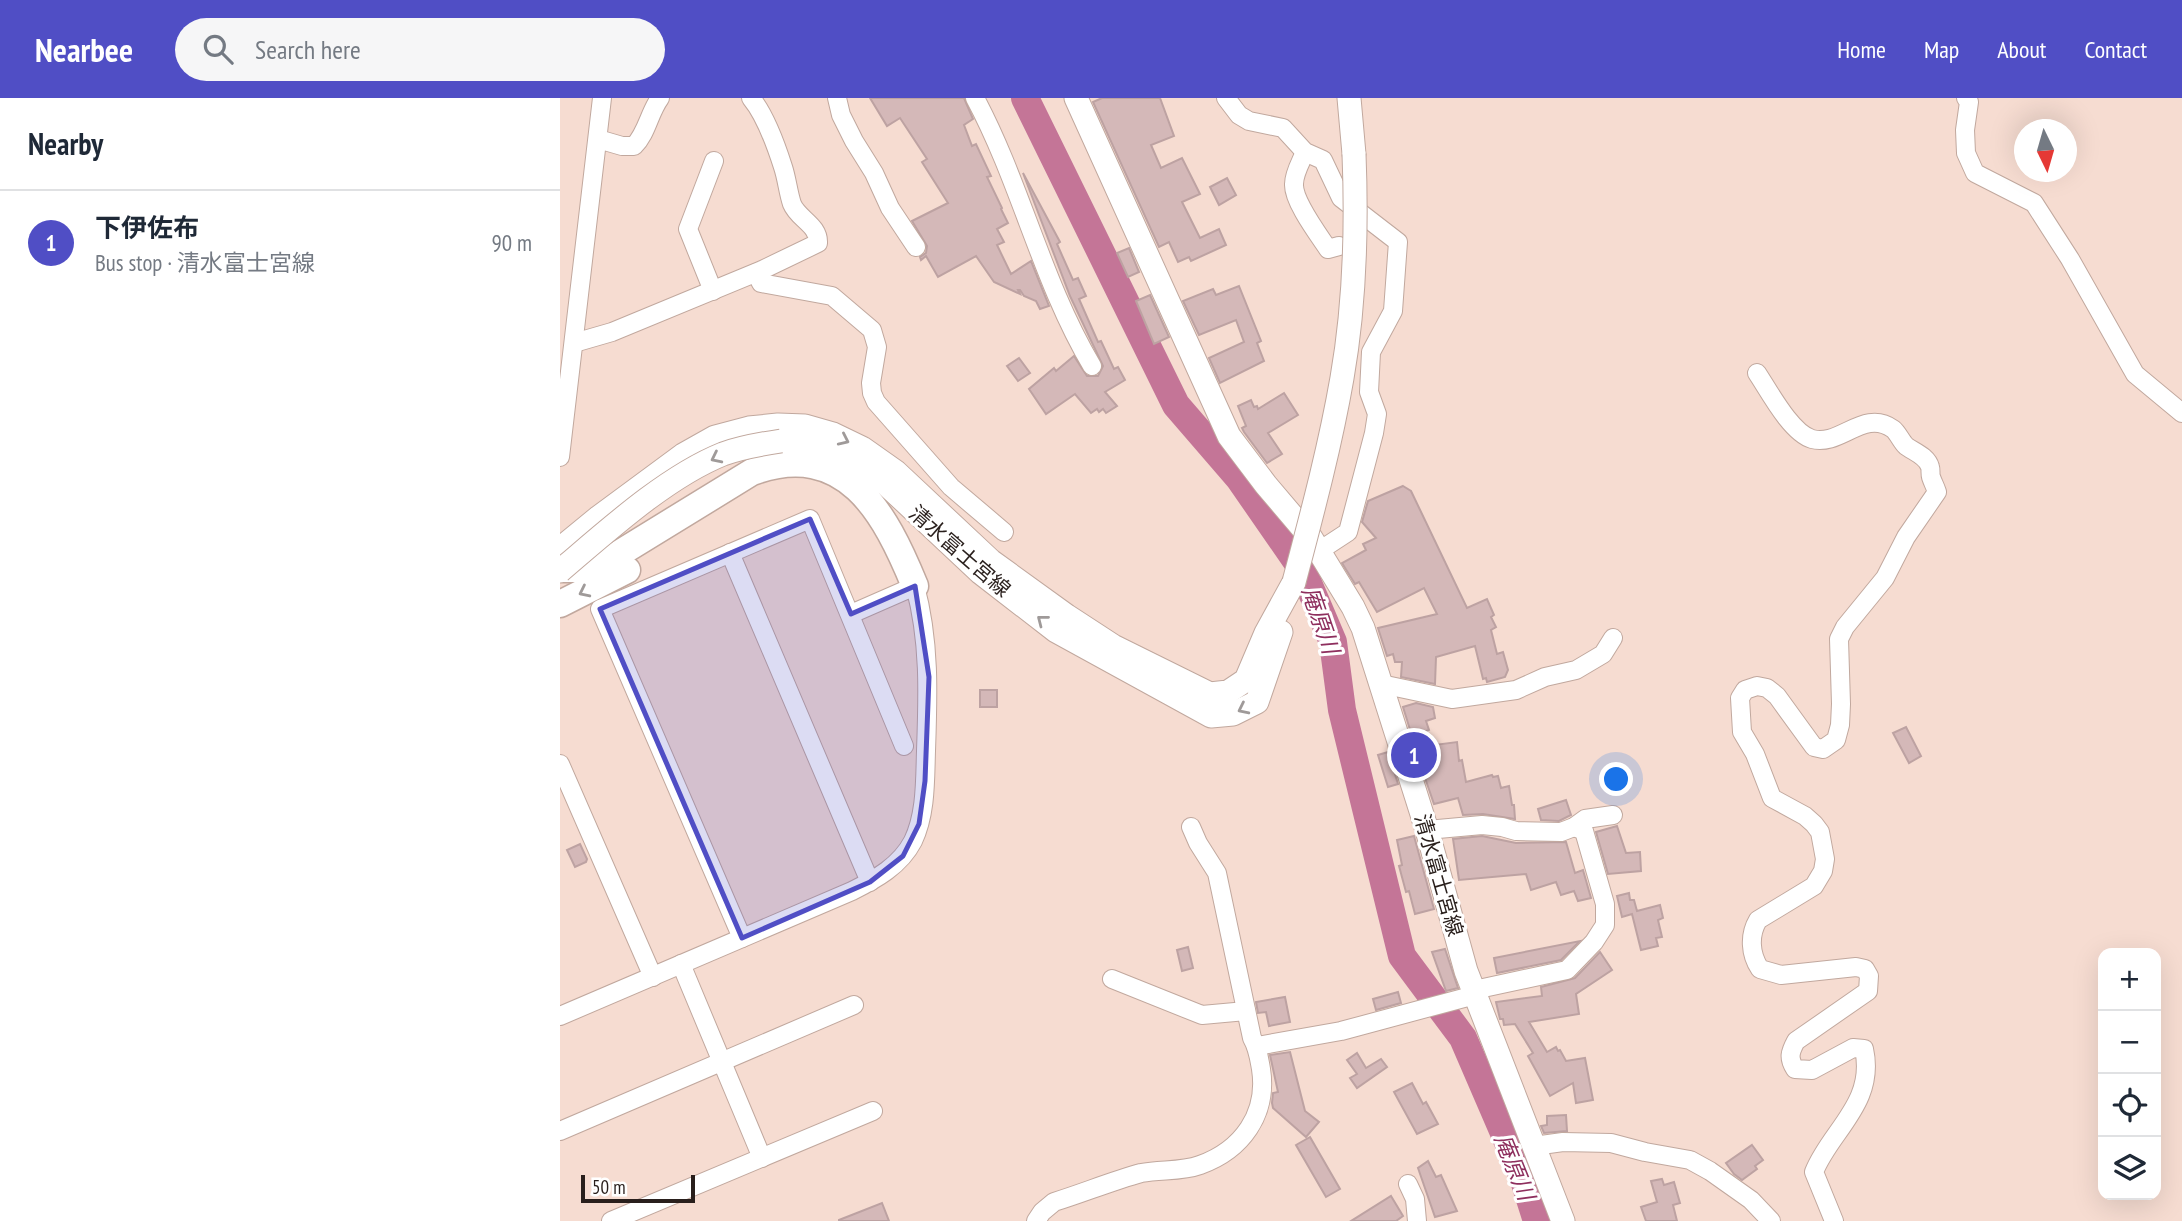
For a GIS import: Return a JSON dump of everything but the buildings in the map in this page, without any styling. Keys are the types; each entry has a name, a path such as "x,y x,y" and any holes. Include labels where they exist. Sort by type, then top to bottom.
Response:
{"highway":[{"path":"560,570 599,566 752,472 789,464 825,469 858,488 882,517 915,586"},
{"path":"560,604 641,562 738,494 776,478 812,480 839,493 853,504 900,562 915,586"}],"main road":[{"name":"清水富士宮線","path":"1076,98 1229,436 1319,551 1358,617 1427,830 1466,971 1563,1221"},
{"name":"清水富士宮線","path":"560,550 598,517 683,455 715,438 749,428 780,433 853,462 887,485 986,567 1056,631 1211,716 1233,714 1258,702 1281,634 1319,488 1342,377 1356,248 1354,154 1349,98"},
{"name":"清水富士宮線","path":"560,570 655,494 721,455 780,433"}],"street":[{"path":"560,457 602,98"},
{"path":"598,139 622,146 634,146 641,139 653,107 660,98"},
{"path":"574,343 612,332 713,291 818,243 819,237 793,207 783,167 765,123 751,98"},
{"path":"837,98 841,115 874,173 890,208 916,247"},
{"path":"975,98 1013,179 1071,330 1092,366"},
{"path":"1226,98 1239,115 1249,121 1283,128 1305,152 1323,160 1341,198 1398,242 1393,311 1371,352 1369,392 1377,414 1349,532 1319,551"},
{"path":"1966,98 1969,102 1965,130 1966,153 1975,173 2034,203 2070,259 2135,374 2182,413"},
{"path":"1305,152 1295,175 1293,187 1296,198 1328,249 1339,246"},
{"path":"713,161 688,229 713,291"},
{"path":"756,273 761,283 832,296 873,330 877,347 870,383 876,402 951,487 1004,532"},
{"path":"1757,373 1796,428 1813,439 1824,440 1838,436 1861,424 1884,425 1894,430 1904,444 1924,458 1930,466 1930,476 1937,492 1906,537 1885,578 1845,627 1839,639 1841,704 1836,740 1823,749 1814,747 1777,696 1767,688 1757,686 1745,690 1741,698 1742,732 1755,754 1772,798 1814,824 1820,832 1825,859 1823,871 1814,886 1758,920 1753,929 1752,948 1755,962 1760,969 1781,975 1856,967 1865,969 1869,976 1868,991 1796,1041 1790,1051 1790,1061 1795,1069 1804,1071 1812,1070 1853,1048 1864,1049 1866,1061 1858,1101 1814,1172 1833,1221"},
{"path":"742,938 600,609 810,519 904,746"},
{"path":"730,553 870,882"},
{"path":"560,1016 870,882 889,870 903,856 913,841 923,805 929,677 924,624 915,586 851,614"},
{"path":"1381,684 1452,699 1516,690 1545,677 1576,670 1603,654 1613,638"},
{"path":"560,764 653,976"},
{"path":"1427,830 1482,825 1516,831 1561,832 1585,819 1613,814"},
{"path":"1036,1221 1054,1202 1143,1173 1181,1170 1201,1165 1239,1142 1252,1126 1263,1084 1257,1046 1252,1038 1217,873 1191,827"},
{"path":"1257,1046 1341,1031 1567,970 1594,942 1605,925 1605,904 1584,831 1574,827"},
{"path":"681,964 762,1158"},
{"path":"1112,979 1202,1015 1246,1011"},
{"path":"560,1131 854,1005"},
{"path":"611,1221 873,1111"},
{"path":"1534,1146 1563,1142 1611,1143 1690,1160 1751,1200 1771,1221"},
{"path":"1408,1184 1415,1199 1417,1221"}],"highlighted area":[{"path":"810,519 851,614 915,586 929,677 925,781 919,824 903,856 870,882 742,938 600,609"}],"waterway":[{"name":"庵原川","path":"1025,98 1176,405 1239,478 1302,569 1333,642 1342,710 1402,956 1463,1038 1523,1177 1537,1221"}],"place":[{"name":"下伊佐布","path":"1414,755"}]}
